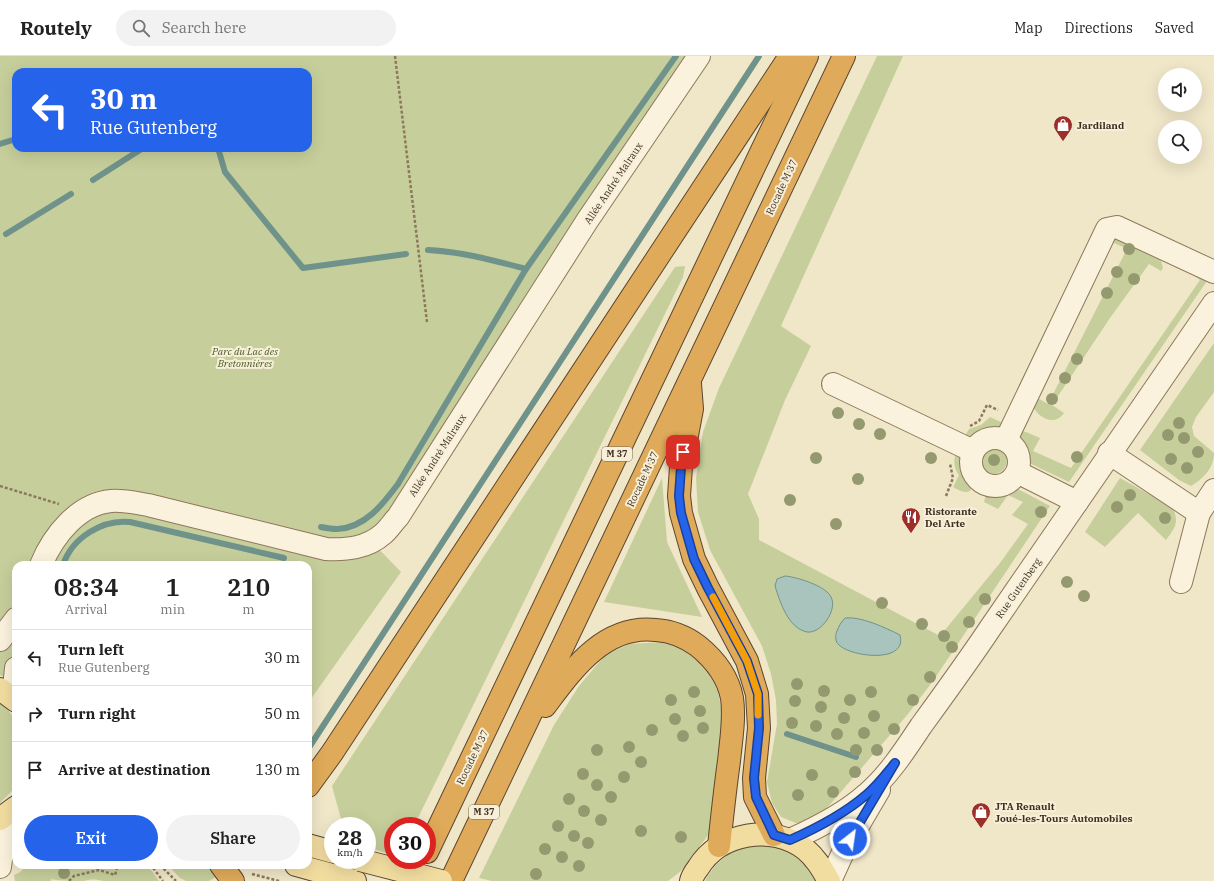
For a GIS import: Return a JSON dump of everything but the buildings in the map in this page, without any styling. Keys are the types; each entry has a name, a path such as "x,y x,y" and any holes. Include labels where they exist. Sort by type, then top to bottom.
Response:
{"highway":[{"path":"312,780 332,753 790,56"},
{"name":"Rocade M 37","path":"436,833 807,56"},
{"name":"Rocade M 37","path":"451,881 844,56"},
{"name":"M 37","path":"690,380 692,409 681,467 679,496 681,513 694,559 747,661 758,694 759,728 754,778 756,797 782,838"},
{"name":"M 37","path":"518,742 562,683 583,659 602,643 623,632 644,628 666,631 689,640 708,654 722,671 732,696 734,719 719,846"},
{"path":"223,869 233,881"},
{"path":"413,881 419,869"}],"main road":[{"path":"689,880 703,860 719,846 736,838 755,834 782,838 805,849 818,861 829,881"},
{"path":"312,846 324,849"},
{"path":"376,864 441,881"},
{"path":"311,869 348,879"}],"street":[{"name":"Allée André Malraux","path":"43,561 57,537 69,522 82,511 110,501 129,501 148,505 326,549 342,550 357,548 372,542 384,534 398,517 587,221 699,56"},
{"path":"1006,440 1107,230 1117,227 1214,272"},
{"name":"Rue Gutenberg","path":"782,838 828,822 867,795 895,763 967,662 1109,453 1214,303"},
{"path":"833,384 973,451"},
{"path":"995,437 1006,440 1014,447 1018,454 1019,461 1017,472 1011,480 1005,484 995,486 985,484 977,478 972,470 971,461 973,451 976,445 985,439 995,437"},
{"path":"1109,453 1199,513"},
{"path":"1017,472 1077,502"},
{"path":"1181,582 1199,513 1214,490"},
{"path":"0,640 12,624"},
{"path":"829,881 845,848 895,763"},
{"path":"4,881 0,868 11,811"}],"path":[{"path":"395,56 427,322"},
{"path":"0,486 82,511"},
{"path":"68,881 74,876 99,870 115,875 117,869"},
{"path":"155,869 163,881"},
{"path":"164,869 176,881"}],"green space":[{"name":"Parc du Lac des Bretonnières","path":"0,56 699,56 372,542 401,572 312,697 312,561 12,561 12,681 0,675"},
{"path":"877,56 903,56 781,326 811,346 785,400 748,494 759,519 759,540 940,636 1000,563 1028,524 1012,515 1023,502 1008,495 998,509 984,502 986,495 1001,493 1014,487 1050,506 933,681 908,714 821,815 808,822 796,823 781,817 772,803 767,782 777,724 776,700 771,674 762,646 710,550 698,512 696,478 703,432 719,388"},
{"path":"1119,238 1158,258 1161,261 1163,268 1161,271 1149,264 1110,318 1052,405 1064,413 1056,419 1048,420 1040,415 1034,408 1036,397 1048,404 1127,249 1112,242 1114,239"},
{"path":"685,266 683,277 418,817 384,817 384,852 376,850 376,817 341,817 332,786 675,267"},
{"path":"1186,269 1209,278 1069,482 1027,462 1024,447 1018,438 1021,431 1040,438 1033,451 1071,468 1200,280"},
{"path":"1214,343 1214,392 1196,417 1192,427 1194,436 1214,453 1214,458 1207,472 1200,480 1191,486 1179,480 1140,450"},
{"path":"990,417 1003,423 999,427 984,429 972,436 965,436 969,429 981,425"},
{"path":"993,446 1003,450 1007,460 1003,470 993,474 983,470 979,460 983,450"},
{"path":"956,453 961,459 961,468 971,486 971,490 966,492 962,492 953,487 959,475 954,465"},
{"path":"662,478 667,542 702,617 604,602"},
{"path":"1120,478 1172,507 1176,521 1172,532 1166,540 1138,513 1105,547 1085,532"},
{"path":"661,642 680,648 703,665 711,676 718,692 722,712 721,741 718,751 715,784 717,804 714,825 681,871 668,881 492,881 479,878 554,725 579,686 606,654 630,644"},
{"path":"0,703 12,716 12,790 0,803"},
{"path":"768,844 798,856 808,866 819,881 705,881 717,864 734,851 749,845"},
{"path":"23,869 150,869 159,881 72,881 51,879 51,881 15,881 14,875"},
{"path":"172,869 215,869 221,874 209,881 186,881 180,878"}],"water":[{"path":"785,576 804,580 823,589 831,597 833,602 830,614 823,625 818,629 812,632 800,630 786,614 775,586 777,579"},
{"path":"845,618 866,621 894,632 900,635 900,644 896,650 887,654 877,655 855,653 845,649 838,644 836,640 836,633"}],"waterway":[{"path":"428,250 466,255 526,269 676,56"},
{"path":"312,743 759,56"},
{"path":"0,144 12,140"},
{"path":"93,180 137,152"},
{"path":"219,152 225,172 303,268 406,254"},
{"path":"6,234 71,194"},
{"path":"321,527 337,529 347,528 365,520 392,492 526,269"},
{"path":"65,561 73,546 89,532 99,527 119,522 130,522 284,558"},
{"path":"787,734 856,757"}],"slow traffic":[{"path":"713,597 747,661 758,694 758,715"}],"place":[{"name":"Jardiland","path":"1063,142"},
{"name":"Ristorante Del Arte","path":"911,534"},
{"name":"JTA Renault Joué-les-Tours Automobiles","path":"981,829"}],"route":[{"path":"683,452 679,496 681,513 694,559 747,661 758,694 759,728 754,778 756,797 774,835 790,840 828,822 867,795 895,763 850,839"}]}
